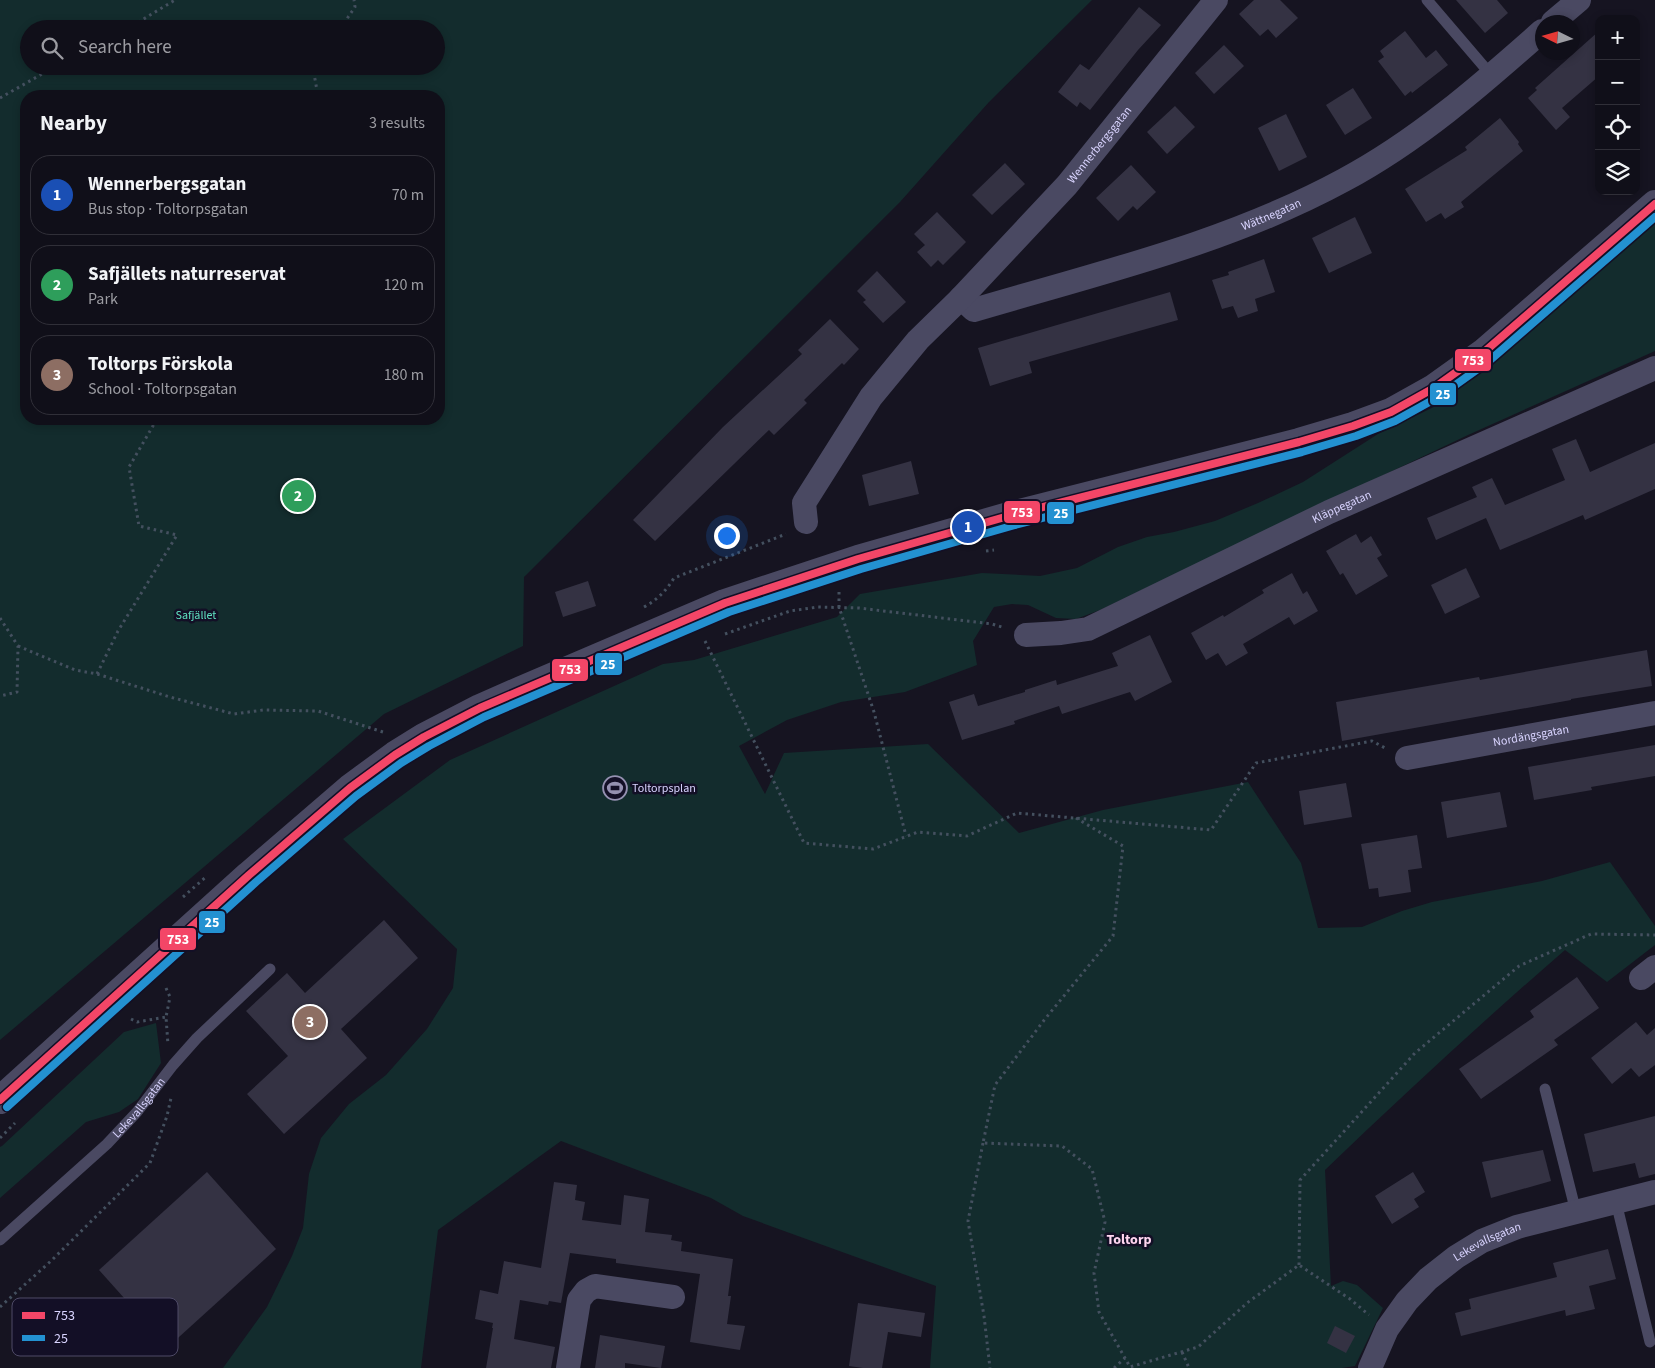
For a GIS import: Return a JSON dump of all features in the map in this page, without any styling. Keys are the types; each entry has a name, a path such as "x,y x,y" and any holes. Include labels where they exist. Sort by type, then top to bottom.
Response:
{"street":[{"name":"Wennerbergsgatan","path":"806,522 804,503 871,397 918,340 962,298 1067,185 1216,0"},
{"path":"1561,15 1578,0"},
{"name":"Wättnegatan","path":"962,298 974,310 1194,245 1271,216 1344,180 1414,137 1492,76 1535,37"},
{"path":"0,1100 243,880 350,788 395,755 424,737 480,708 724,603 913,543 1012,515 1299,442 1353,426 1391,412 1434,388 1483,353 1655,204"},
{"name":"Kläppegatan","path":"1026,635 1088,629 1329,512 1655,368"},
{"name":"Nordängsgatan","path":"1407,758 1655,713"},
{"name":"Lekevallsgatan","path":"1370,1368 1387,1329 1407,1301 1428,1279 1456,1256 1482,1241 1517,1228 1655,1192"},
{"path":"568,1368 579,1300 586,1291 595,1286 673,1297"}],"lane":[{"path":"1427,0 1492,76"},
{"name":"Lekevallsgatan","path":"0,1240 107,1144 137,1112 173,1065 197,1038 270,968"},
{"path":"1545,1089 1576,1212"},
{"path":"1616,1202 1650,1342"}],"path":[{"path":"142,20 175,0"},
{"path":"346,20 355,7 354,0"},
{"path":"0,98 40,75"},
{"path":"314,75 317,90"},
{"path":"97,674 118,631 177,535 139,526 129,467 154,425"},
{"path":"724,634 790,611 818,607 839,607 992,624 1026,635"},
{"path":"839,607 874,712 906,836"},
{"path":"0,618 18,646 17,692 0,696"},
{"path":"696,644 705,641 804,843 873,849 918,832 968,836 1017,813 1211,830 1256,763 1372,741 1407,758"},
{"path":"18,646 75,670 97,674 170,697 234,714 264,710 318,711 385,733"},
{"path":"990,1368 984,1316 968,1221 995,1085 1045,1019 1113,936 1124,846 1076,818"},
{"path":"1299,1265 1300,1180 1415,1053 1520,966 1591,934 1655,935"},
{"path":"0,1307 52,1260 150,1163 167,1116 173,1079 173,1065 167,1039 166,1017 170,997 166,988 160,993"},
{"path":"124,1025 136,1014"},
{"path":"131,1019 137,1022 166,1017"},
{"path":"0,1138 19,1119"},
{"path":"983,1143 1062,1146 1092,1169 1105,1222 1094,1273 1099,1312 1130,1367 1198,1347 1247,1303 1299,1265"},
{"path":"1299,1265 1350,1299 1387,1329"},
{"path":"1182,1352 1189,1368"},
{"path":"1114,1368 1125,1358"}],"green space":[{"name":"Safjället","path":"0,0 1092,0 989,102 900,202 524,577 523,646 384,714 0,1040"},
{"path":"1655,222 1655,351 1468,435 1100,610 1076,619 1056,618 1028,605 1012,604 994,607 973,641 977,665 905,692 841,702 787,720 739,746 765,794 784,753 928,744 1019,833 1103,810 1248,782 1301,863 1318,928 1362,927 1402,911 1432,902 1542,881 1610,862 1655,926 1655,945 1607,982 1565,950 1444,1058 1325,1170 1331,1286 1343,1281 1357,1285 1383,1308 1355,1366 1342,1368 930,1368 936,1286 743,1216 711,1198 561,1141 438,1230 421,1368 223,1368 267,1307 292,1256 303,1228 309,1174 321,1138 349,1104 386,1075 427,1029 453,988 457,949 343,839 450,760 663,664 694,660 837,617 860,594 982,573 1040,576 1077,568 1118,547 1147,537 1215,521 1303,482 1378,434 1440,404"},
{"path":"156,1023 161,1063 138,1099 119,1112 86,1122 0,1198 0,1147 124,1032"}],"building":[{"path":"1254,0 1280,0 1298,18 1276,38 1268,29 1260,36 1239,14"},
{"path":"1456,0 1497,0 1508,13 1485,33"},
{"path":"1139,7 1161,25 1138,50 1090,110 1080,102 1077,107 1058,92 1080,64 1089,70"},
{"path":"1405,31 1426,58 1436,50 1448,65 1412,93 1411,91 1405,96 1378,61 1384,57 1380,51"},
{"path":"1595,35 1595,79 1562,108 1570,117 1556,130 1528,98 1537,90 1535,88 1566,60 1580,60 1580,48"},
{"path":"1224,45 1244,66 1214,94 1195,73"},
{"path":"1353,88 1372,118 1345,135 1326,105"},
{"path":"1175,106 1195,127 1167,154 1147,132"},
{"path":"1286,114 1307,157 1279,171 1258,128"},
{"path":"1500,118 1519,142 1518,144 1523,151 1461,202 1464,207 1445,219 1441,213 1426,222 1405,189 1467,150 1465,147"},
{"path":"1005,163 1025,184 992,215 972,195"},
{"path":"1131,165 1156,192 1137,210 1133,206 1118,221 1096,198"},
{"path":"937,212 966,242 943,265 938,260 931,267 917,252 925,245 914,234"},
{"path":"1355,217 1372,253 1329,273 1312,238"},
{"path":"1264,259 1275,292 1255,299 1258,311 1238,318 1233,306 1222,309 1212,280 1229,275 1228,272"},
{"path":"877,271 906,302 883,323 863,302 866,300 857,291"},
{"path":"1170,292 1178,320 1029,362 1032,373 990,386 978,348"},
{"path":"830,319 859,349 844,365 842,363 804,400 807,403 774,435 769,430 655,541 633,520 723,427 802,354 798,350"},
{"path":"1576,439 1590,472 1655,443 1655,489 1585,520 1583,515 1500,550 1486,518 1436,540 1427,518 1477,497 1472,487 1492,478 1505,505 1565,480 1552,449"},
{"path":"911,461 919,494 869,506 862,475"},
{"path":"1356,534 1361,543 1371,536 1382,555 1377,558 1388,576 1356,595 1343,573 1340,575 1326,551"},
{"path":"1466,568 1480,597 1445,614 1431,585"},
{"path":"1292,573 1303,594 1307,591 1318,611 1294,625 1289,617 1243,644 1248,653 1226,666 1218,653 1206,660 1191,633 1223,615 1224,617 1264,593 1262,590"},
{"path":"588,581 596,606 563,617 555,592"},
{"path":"1150,635 1172,682 1135,701 1130,692 1062,714 1059,706 1014,721 1015,724 962,740 949,702 974,694 978,706 1025,692 1025,690 1056,680 1057,685 1118,666 1112,653"},
{"path":"1647,650 1652,686 1342,741 1336,702 1479,677 1480,680"},
{"path":"1655,745 1655,776 1591,787 1592,790 1534,800 1528,767"},
{"path":"1346,783 1352,817 1304,825 1299,791"},
{"path":"1500,792 1507,827 1447,838 1441,802"},
{"path":"1417,835 1422,868 1408,870 1411,892 1379,897 1378,888 1369,889 1361,844"},
{"path":"384,920 418,958 341,1029 367,1058 284,1134 247,1094 288,1056 246,1011 287,973 305,993"},
{"path":"1577,977 1599,1008 1554,1040 1558,1045 1481,1099 1459,1069 1534,1017 1530,1011"},
{"path":"1636,1022 1647,1035 1655,1028 1655,1065 1639,1077 1631,1068 1612,1084 1591,1058"},
{"path":"1655,1116 1655,1174 1639,1178 1635,1163 1593,1172 1584,1134"},
{"path":"1543,1150 1551,1181 1491,1198 1482,1162"},
{"path":"207,1172 276,1249 178,1338 178,1298 124,1298 99,1270"},
{"path":"1413,1172 1425,1192 1414,1199 1419,1207 1392,1224 1375,1196"},
{"path":"554,1182 577,1185 575,1200 585,1202 582,1220 621,1225 624,1195 649,1199 645,1232 672,1235 671,1240 682,1242 681,1251 733,1259 728,1296 731,1296 727,1324 745,1326 740,1350 690,1342 700,1274 616,1263 616,1259 570,1253 561,1303 549,1301 548,1305 520,1300 514,1339 555,1347 551,1368 486,1368 493,1323 475,1319 480,1290 498,1294 504,1261 541,1268"},
{"path":"1608,1249 1616,1279 1589,1286 1595,1309 1566,1316 1565,1310 1461,1336 1455,1313 1471,1309 1469,1299 1557,1277 1553,1263"},
{"path":"858,1303 925,1313 921,1337 888,1332 882,1368 849,1366"},
{"path":"1335,1326 1355,1336 1346,1353 1327,1343"},
{"path":"600,1335 665,1346 661,1368 625,1363 625,1368 595,1368"}],"transit line":[{"name":"753","path":"0,1100 249,875 350,788 395,755 424,737 480,708 725,603 858,559 1012,515 1299,442 1353,426 1391,412 1434,388 1483,353 1655,204"},
{"name":"25","path":"7,1107 256,882 356,796 401,763 429,746 484,717 729,612 861,569 1015,525 1302,452 1356,436 1395,421 1440,396 1489,361 1655,217"}],"place":[{"name":"Safjällets naturreservat","path":"298,496"},
{"name":"Wennerbergsgatan","path":"968,527"},
{"name":"Toltorpsplan","path":"615,788"},
{"name":"Toltorps Förskola","path":"310,1022"}],"district":[{"name":"Toltorp","path":"1129,1239"}]}
